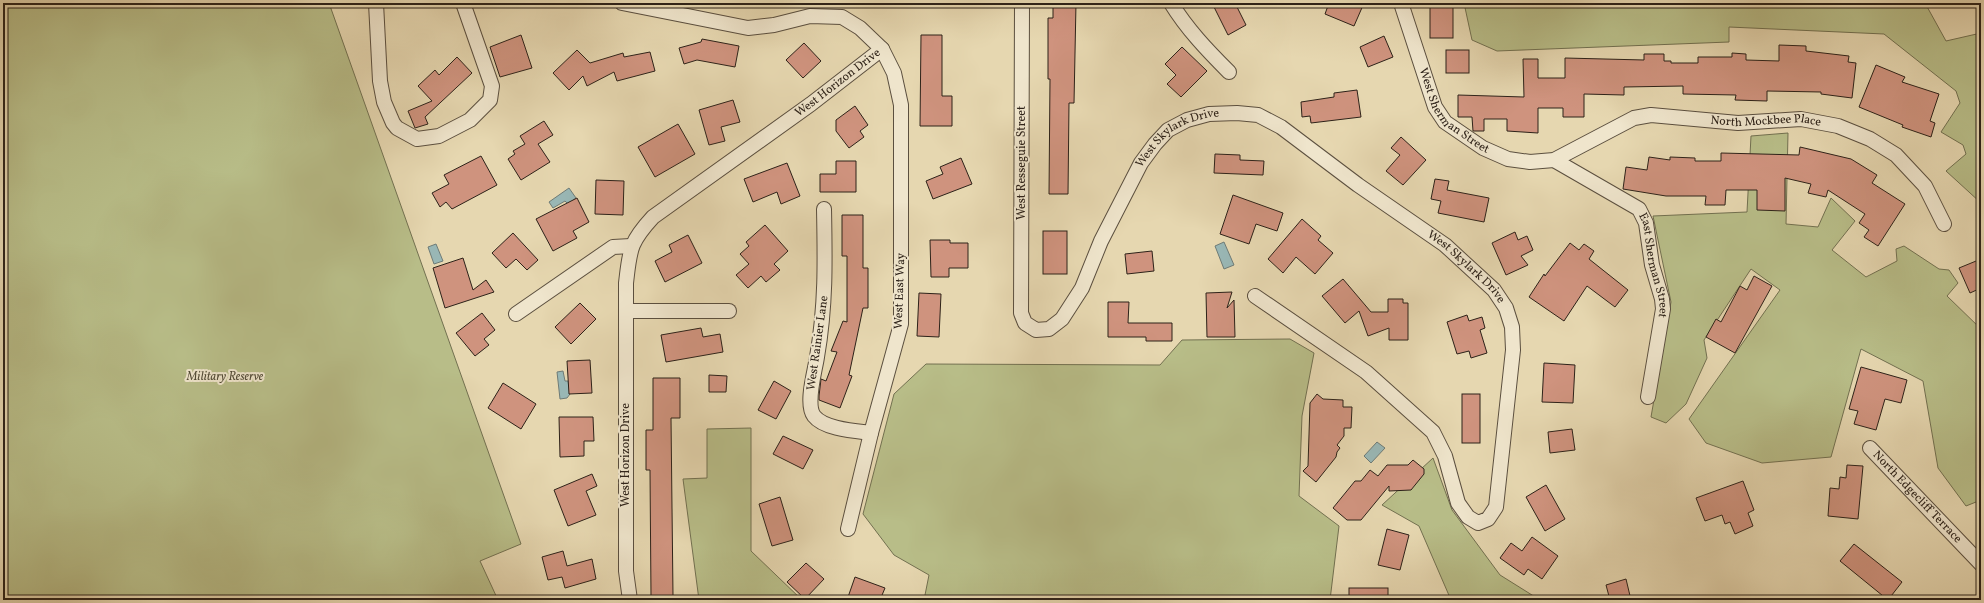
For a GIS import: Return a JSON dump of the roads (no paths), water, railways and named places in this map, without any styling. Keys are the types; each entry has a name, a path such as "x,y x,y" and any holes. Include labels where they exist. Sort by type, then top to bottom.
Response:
{"street":[{"path":"376,3 380,81 384,102 392,123 397,128 417,139 439,136 470,120 490,100 492,86 463,3"},
{"name":"West Horizon Drive","path":"622,3 748,28 774,25 810,16 842,17 860,28 882,49 811,104 652,217 641,229 631,246 626,283 626,571 630,600"},
{"name":"West Resseguie Street","path":"1022,3 1021,313 1025,323"},
{"path":"1171,3 1184,24 1207,51 1229,72"},
{"name":"West Sherman Street","path":"1401,3 1435,107 1445,122 1483,148 1508,158 1530,162 1554,160"},
{"name":"West East Way","path":"848,529 871,433 901,324 901,105 894,73 882,49"},
{"name":"West Skylark Drive","path":"1025,323 1036,330 1049,329 1062,319 1082,288 1101,241 1141,163 1168,130 1187,120 1209,114 1236,113 1258,116 1292,134 1358,185 1445,245 1494,290 1506,308 1512,327 1513,350 1496,507 1488,520 1478,523 1468,517 1458,503 1445,456 1433,432 1366,372 1255,296"},
{"name":"North Mockbee Place","path":"1554,160 1634,118 1651,115 1738,123 1801,119 1838,126 1870,138 1896,155 1925,186 1944,224"},
{"name":"East Sherman Street","path":"1554,160 1639,209 1646,223 1652,265 1662,299 1663,309 1648,397"},
{"name":"West Rainier Lane","path":"824,209 826,280 823,321 810,402 814,416 825,425 871,433"},
{"path":"516,314 613,247 631,246"},
{"path":"626,311 729,311"},
{"name":"North Edgecliff Terrace","path":"1870,448 1981,564"}],"water":[{"path":"569,188 576,198 568,204 565,201 553,208 549,202"},
{"path":"1224,242 1234,265 1224,269 1215,246"},
{"path":"436,244 443,261 434,264 428,247"},
{"path":"563,371 565,381 568,381 570,394 567,398 560,399 557,372"},
{"path":"1377,442 1385,448 1371,463 1364,456"}],"park label":[{"name":"Military Reserve","path":"225,377"}]}
